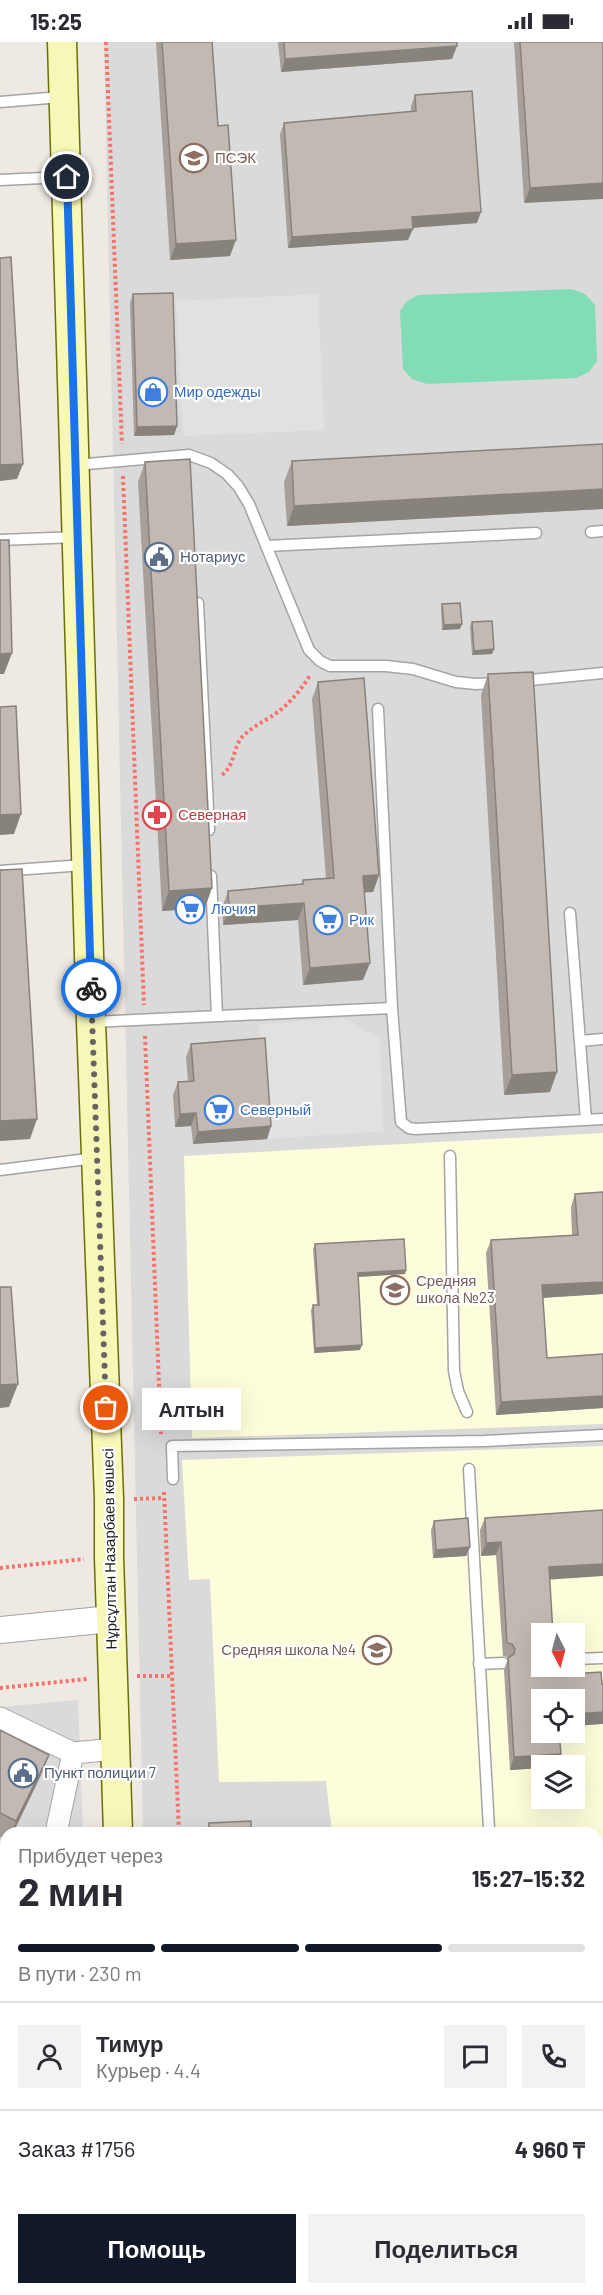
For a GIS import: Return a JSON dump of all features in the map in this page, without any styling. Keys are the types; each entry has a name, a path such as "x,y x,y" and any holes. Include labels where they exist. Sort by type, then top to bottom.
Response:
{"main road":[{"name":"Нұрсұлтан Назарбаев көшесі","path":"62,42 118,1827"}],"street":[{"path":"0,1630 111,1619"},
{"path":"0,1718 73,1753 116,1749"},
{"path":"57,1827 73,1753"}],"lane":[{"path":"0,102 64,96"},
{"path":"0,180 67,177"},
{"path":"189,455 189,467"},
{"path":"75,465 189,455 211,463 238,486 257,523 309,650 320,661 330,666 386,666 412,669 456,682 476,684 603,672"},
{"path":"266,546 536,533"},
{"path":"0,540 77,537"},
{"path":"197,586 210,840"},
{"path":"378,709 392,1008 399,1116 404,1126 416,1129 603,1119"},
{"path":"211,863 217,1016"},
{"path":"0,871 87,865"},
{"path":"570,913 586,1120"},
{"path":"91,1022 392,1008"},
{"path":"580,1041 603,1039"},
{"path":"450,1156 454,1371 458,1391 467,1412"},
{"path":"0,1170 96,1157"},
{"path":"173,1479 172,1446 484,1441 603,1435"},
{"path":"469,1469 489,1827"},
{"path":"585,1659 603,1658"},
{"path":"480,1664 503,1663"}],"path":[{"path":"106,42 162,1444"},
{"path":"207,780 227,771 233,763 234,750 243,736 281,710 303,687 320,661"},
{"path":"164,1489 179,1827"},
{"path":"0,1568 109,1557"}],"shaded area":[{"path":"104,42 603,42 603,1827 143,1827"},
{"path":"318,294 324,430 183,436 176,301"},
{"path":"345,1018 380,1039 383,1131 267,1139 259,1024"},
{"name":"Средняя школа №23","path":"603,1133 603,1424 192,1438 184,1156"},
{"name":"Средняя школа №4","path":"603,1446 603,1827 331,1827 326,1781 219,1782 210,1579 189,1580 182,1460"},
{"path":"78,1700 83,1827 0,1827 0,1707"}],"green space":[{"path":"571,289 585,294 595,305 597,361 589,372 576,378 427,384 412,379 403,369 400,311 407,301 418,295"}],"building":[{"name":"ПСЭК","path":"162,42 212,42 218,126 228,125 236,240 176,244"},
{"path":"284,42 457,42 457,46 285,59"},
{"path":"520,42 603,42 603,183 530,188"},
{"path":"472,91 481,212 412,217 413,229 292,237 284,123 416,111 415,95"},
{"path":"11,257 23,464 0,465 0,258"},
{"name":"Мир одежды","path":"173,293 177,426 137,427 133,294"},
{"path":"603,444 603,489 294,506 292,461"},
{"path":"190,459 212,888 169,891 145,462"},
{"path":"0,540 9,540 12,653 0,654"},
{"path":"460,603 462,624 444,625 442,604"},
{"path":"492,621 494,649 474,651 472,622"},
{"path":"533,672 557,1072 512,1075 488,674"},
{"path":"364,678 379,875 363,876 370,963 310,968 304,903 229,908 228,891 303,884 303,880 334,878 318,682"},
{"path":"16,706 21,814 0,815 0,707"},
{"path":"22,869 37,1119 0,1121 0,870"},
{"name":"Северный","path":"265,1038 271,1126 198,1132 196,1113 180,1114 178,1082 194,1081 191,1044"},
{"name":"Средняя школа №23","path":"603,1192 603,1282 542,1285 547,1358 603,1354 603,1396 501,1402 491,1240 578,1235 575,1194"},
{"path":"404,1239 406,1270 358,1273 362,1345 315,1348 313,1305 319,1305 315,1244"},
{"path":"0,1287 11,1287 18,1384 0,1385"},
{"path":"603,1510 603,1564 549,1567 552,1623 531,1623 531,1677 585,1677 585,1673 601,1672 603,1712 585,1713 585,1689 531,1689 531,1743 560,1743 561,1754 514,1757 508,1658 514,1654 515,1649 512,1644 507,1643 501,1542 486,1543 485,1518"},
{"path":"468,1518 470,1547 436,1550 434,1521"},
{"path":"0,1730 49,1755 16,1821 0,1813"},
{"path":"251,1821 251,1827 209,1827 209,1823"}],"way so far":[{"path":"91,988 106,1408"}],"place":[{"name":"ПСЭК","path":"194,158"},
{"name":"Мир одежды","path":"153,392"},
{"name":"Нотариус","path":"159,557"},
{"name":"Северная","path":"157,815"},
{"name":"Лючия","path":"190,909"},
{"name":"Рик","path":"328,920"},
{"name":"Северный","path":"219,1110"},
{"name":"Средняя школа №23","path":"395,1290"},
{"name":"Алтын","path":"106,1408"},
{"name":"Средняя школа №4","path":"377,1650"},
{"name":"Пункт полиции 7","path":"23,1773"}],"route":[{"path":"67,177 91,988"}]}
